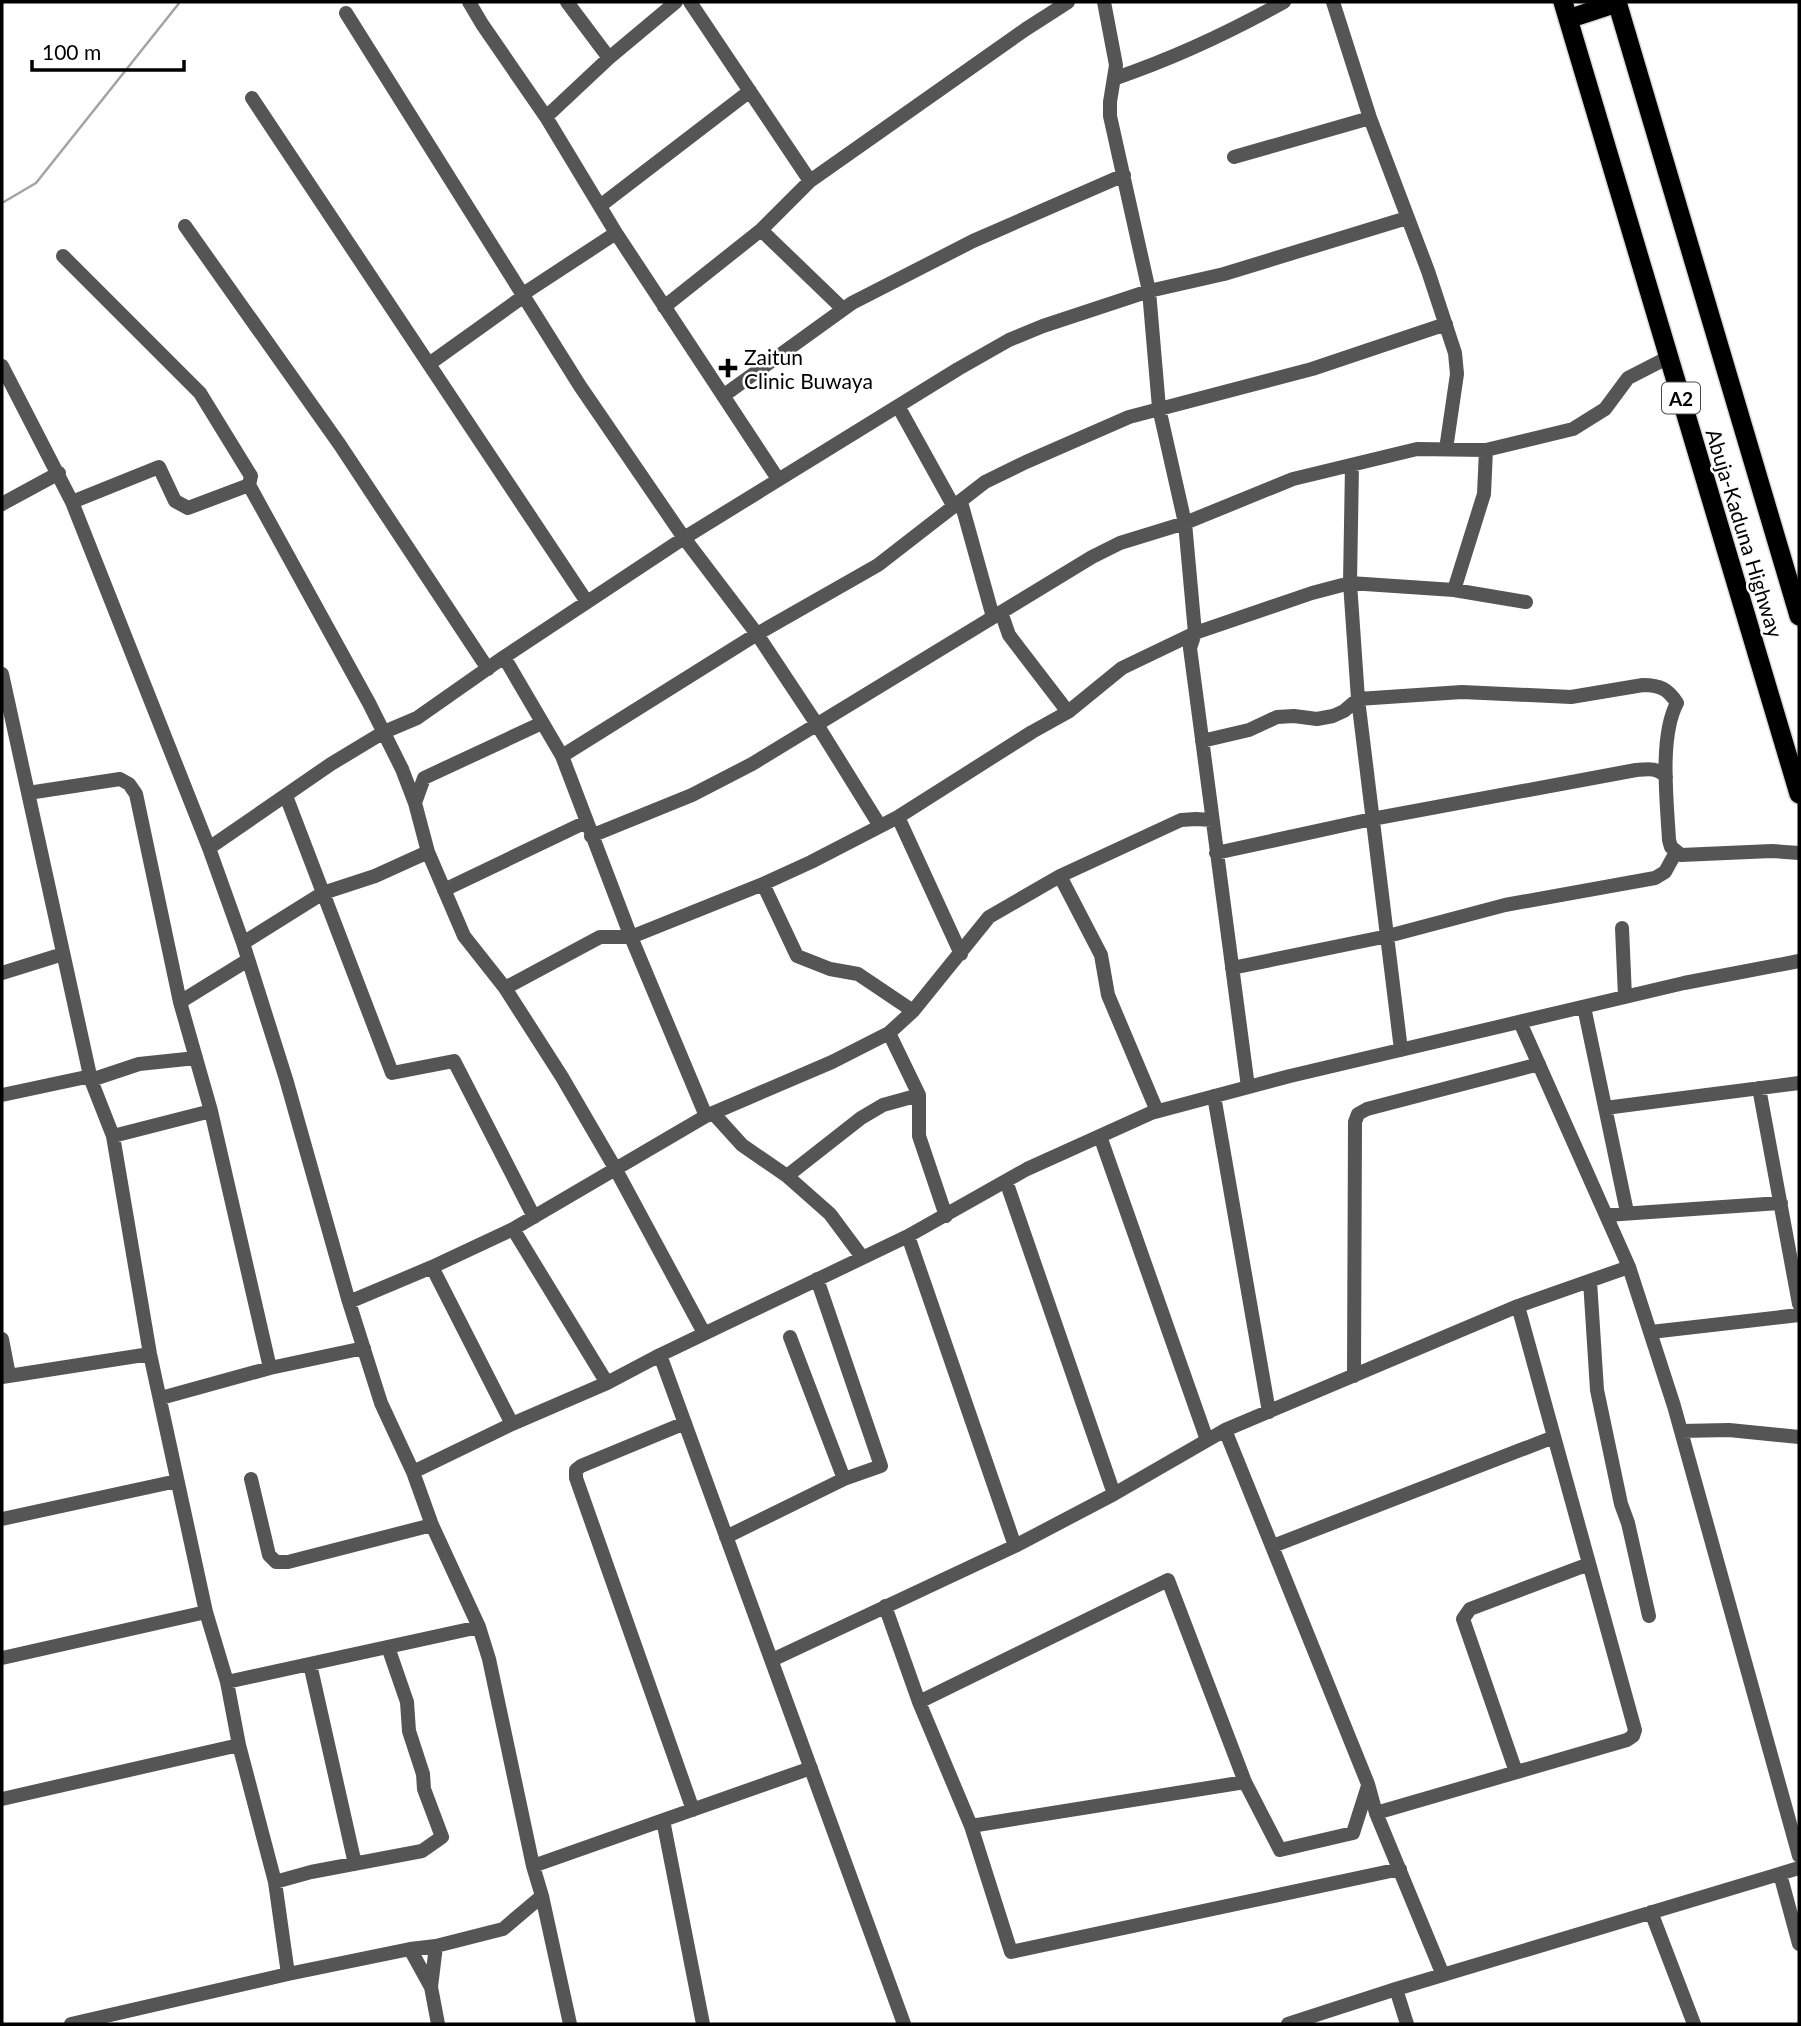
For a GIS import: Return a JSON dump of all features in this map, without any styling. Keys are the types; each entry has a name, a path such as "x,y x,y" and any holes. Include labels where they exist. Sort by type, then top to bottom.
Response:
{"highway":[{"path":"1566,10 1617,2"},
{"name":"Abuja-Kaduna Highway","path":"1617,2 1799,616"},
{"name":"Abuja-Kaduna Highway","path":"1566,10 1799,794"}],"street":[{"path":"470,2 482,24 546,117 616,233 778,479"},
{"path":"567,2 609,58"},
{"path":"546,117 609,58 676,2"},
{"path":"690,2 810,181"},
{"path":"664,307 761,230 810,181 1068,2"},
{"path":"1104,2 1116,65 1110,102 1111,116 1149,291 1159,408 1185,523 1195,633 1190,648 1248,1087"},
{"path":"1116,78 1226,34 1284,2"},
{"path":"1334,2 1370,118 1458,363 1446,449"},
{"path":"346,13 580,386 684,538 757,634 880,826"},
{"path":"600,206 750,91"},
{"path":"252,98 587,602"},
{"path":"1234,157 1370,118"},
{"path":"723,397 844,309 972,241 1124,175"},
{"path":"209,848 331,764 384,732 417,718 684,538 1009,340 1042,326 1149,291 1224,274 1407,218"},
{"path":"185,226 340,445 488,669"},
{"path":"761,230 844,309"},
{"path":"429,364 523,295 616,233"},
{"path":"63,256 200,393 251,476 249,485 402,769 415,803 428,852 464,936 505,988 562,1077 615,1168 704,1333"},
{"path":"562,756 757,634 878,565 985,482 1129,417 1312,369 1446,324"},
{"path":"444,890 589,829 692,795 751,764 1092,557 1121,543 1185,523 1293,479 1417,449 1486,450 1573,429 1605,409 1628,378 1669,358"},
{"path":"4,374 59,473 72,502 209,848 243,943 286,1079 349,1302 381,1403 413,1472 432,1525 479,1627 489,1659 533,1867 542,1896 570,2024"},
{"path":"898,406 957,505 997,615 1009,635 1068,712"},
{"path":"1454,590 1484,494 1486,450"},
{"path":"1352,466 1350,583 1358,699 1401,1050"},
{"path":"72,502 159,467 176,501 188,508 249,485"},
{"path":"2,504 59,473"},
{"path":"505,988 600,937 631,937 811,862 898,817 1068,712 1122,668 1195,633 1312,593 1350,583 1454,590 1526,602"},
{"path":"504,657 562,756 631,937 709,1114 742,1145 787,1176 830,1214 862,1257"},
{"path":"2,674 91,1078 113,1136 150,1353 206,1612 227,1682 239,1745 275,1882 288,1974"},
{"path":"1202,741 1249,730 1277,717 1317,719 1333,716 1358,699 1462,691 1571,697 1655,685 1664,688 1677,703 1670,716 1666,777 1669,840 1676,852 1681,855 1772,851 1799,853"},
{"path":"415,803 424,778 542,723"},
{"path":"402,769 424,778"},
{"path":"1216,853 1372,819 1636,770 1654,769 1666,777"},
{"path":"28,793 120,779 129,784 136,794 180,1002 211,1111 270,1368"},
{"path":"286,796 393,1073 454,1061 534,1217"},
{"path":"898,817 961,954"},
{"path":"349,1302 513,1229 709,1114 832,1062 889,1033 913,1011 989,917 1060,876 1181,820 1212,820"},
{"path":"243,943 323,893 375,876 428,852"},
{"path":"1232,968 1388,936 1505,905 1655,878 1665,872 1676,852"},
{"path":"1060,876 1101,955 1108,995 1157,1111"},
{"path":"763,884 797,956 830,969 858,974 913,1011"},
{"path":"1622,928 1625,997"},
{"path":"2,973 64,954"},
{"path":"180,1002 248,960"},
{"path":"413,1472 512,1424 607,1383 660,1354 908,1236 1006,1181 1157,1111 1625,997 1799,961"},
{"path":"1584,1007 1628,1212"},
{"path":"1520,1022 1629,1267 1651,1332 1799,1856"},
{"path":"889,1033 919,1095 919,1136 946,1216"},
{"path":"2,1094 91,1078 139,1064 196,1058"},
{"path":"1354,1376 1355,1122 1358,1114 1367,1109 1539,1064"},
{"path":"1605,1108 1799,1083"},
{"path":"1759,1088 1799,1304"},
{"path":"787,1176 861,1118 883,1105 919,1095"},
{"path":"1213,1096 1269,1412"},
{"path":"113,1136 211,1111"},
{"path":"1100,1136 1207,1440"},
{"path":"1006,1181 1114,1493"},
{"path":"1607,1215 1781,1203"},
{"path":"513,1229 607,1383"},
{"path":"908,1236 1015,1546"},
{"path":"432,1267 512,1424"},
{"path":"772,1660 1015,1546 1225,1430 1518,1306 1629,1267"},
{"path":"726,1537 844,1479 881,1465 817,1279"},
{"path":"1590,1281 1597,1390 1621,1504 1628,1523 1649,1616"},
{"path":"1376,1813 1627,1740 1633,1736 1635,1730 1518,1306"},
{"path":"1651,1332 1799,1315"},
{"path":"790,1338 844,1479"},
{"path":"2,1339 6,1376 150,1353"},
{"path":"161,1398 270,1368 364,1348"},
{"path":"660,1354 904,2024"},
{"path":"1681,1431 1730,1430 1799,1436 1799,1420"},
{"path":"685,1423 580,1466 576,1471 576,1478 693,1810"},
{"path":"1225,1430 1443,1975"},
{"path":"1273,1546 1554,1437"},
{"path":"251,1479 269,1555 276,1562 288,1562 432,1525"},
{"path":"2,1520 177,1481"},
{"path":"1516,1772 1463,1619 1471,1609 1589,1564"},
{"path":"919,1702 1168,1580 1245,1782 1280,1850 1353,1833 1368,1784"},
{"path":"885,1606 919,1702 971,1826 1011,1952 1400,1869"},
{"path":"2,1658 206,1612"},
{"path":"227,1682 479,1627"},
{"path":"275,1882 422,1851 442,1837 424,1789 423,1774 409,1731 407,1702 388,1647"},
{"path":"310,1664 355,1864"},
{"path":"2,1798 239,1745"},
{"path":"533,1867 811,1768"},
{"path":"971,1826 1245,1782"},
{"path":"663,1820 704,2024"},
{"path":"1288,2024 1799,1868"},
{"path":"1780,1874 1799,1944"},
{"path":"71,2024 288,1974 410,1949 436,1947 503,1929 542,1896"},
{"path":"1651,1912 1694,2024"},
{"path":"430,1987 436,1947"},
{"path":"410,1949 430,1987 438,2024"},
{"path":"1396,1989 1407,2024"}],"waterway":[{"path":"2,203 36,183 180,2"}],"place":[{"name":"Zaitun Clinic Buwaya","path":"728,368"}]}
